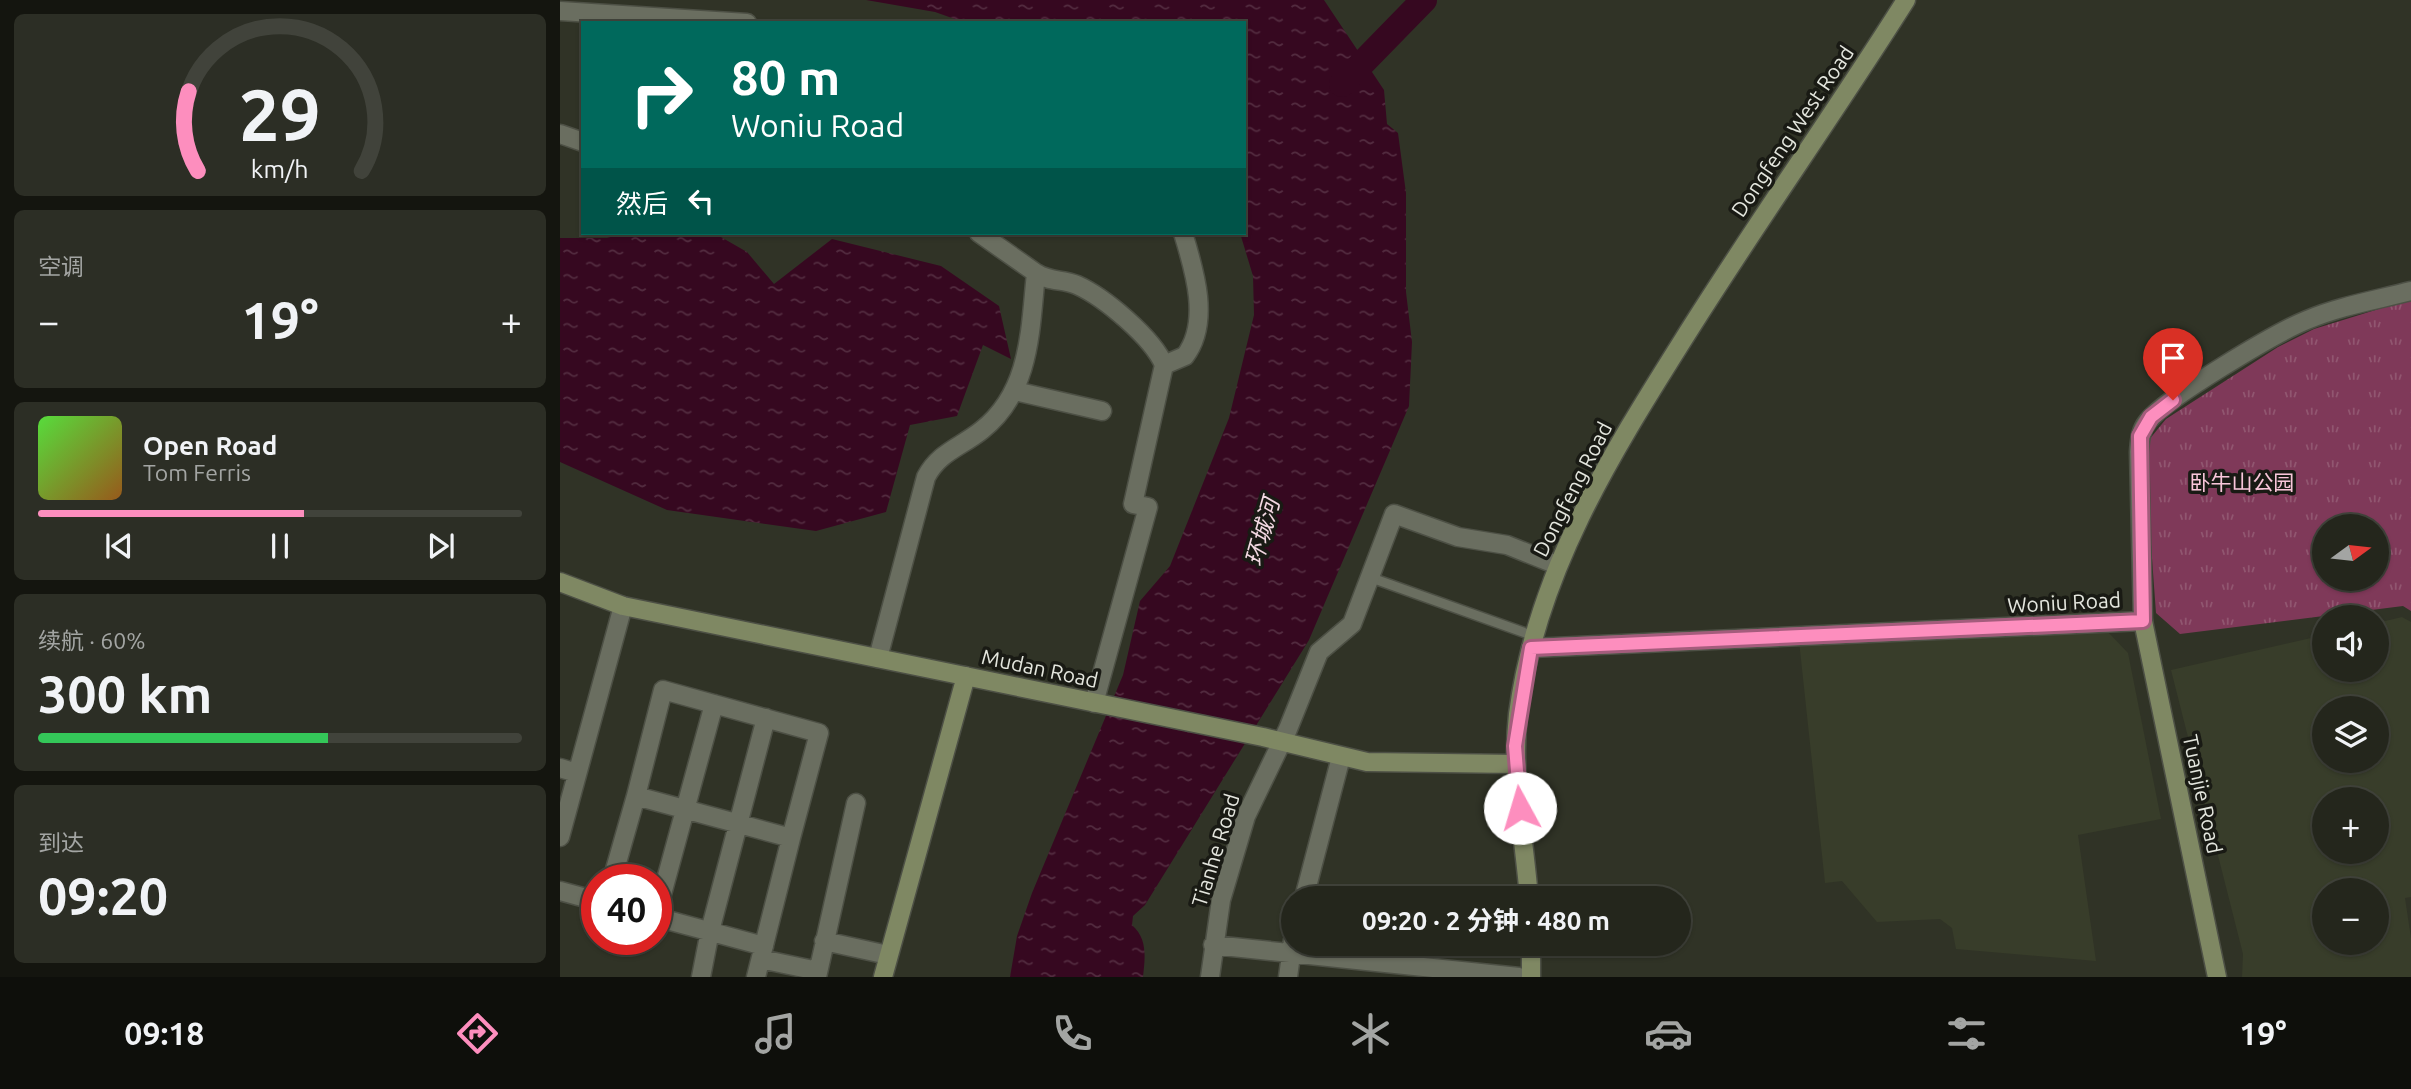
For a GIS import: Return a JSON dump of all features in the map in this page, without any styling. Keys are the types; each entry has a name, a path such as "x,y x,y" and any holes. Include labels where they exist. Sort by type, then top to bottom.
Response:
{"street":[{"name":"Dongfeng West Road","path":"1716,288 1906,0"},
{"path":"560,11 716,21"},
{"path":"560,134 581,141"},
{"path":"982,235 1046,279 1076,284 1094,296 1151,344 1164,365 1133,503 1148,507 1094,703"},
{"path":"1164,365 1185,356 1196,329 1198,295 1184,235"},
{"path":"878,658 907,539 931,468 945,453 985,428 1003,410 1015,391 1028,349 1036,273"},
{"name":"Dongfeng Road","path":"1527,886 1516,764 1518,712 1532,642 1557,565 1602,474 1716,288"},
{"name":"Woniu Road","path":"1532,642 2143,621 2139,452 2140,436 2148,421 2173,400 2292,326 2336,309 2411,291"},
{"path":"1015,391 1102,411"},
{"name":"Tianhe Road","path":"1210,977 1221,901 1254,796 1282,742 1319,652 1350,628 1394,514 1458,537 1507,545 1557,565"},
{"name":"Mudan Road","path":"560,582 623,606 1263,737 1341,757 1383,763 1516,764"},
{"path":"560,836 569,770 623,606"},
{"name":"Tuanjie Road","path":"2143,621 2217,977"},
{"path":"883,977 966,676"},
{"path":"617,864 663,690 819,733 756,977"},
{"path":"670,864 714,704"},
{"path":"701,977 710,931 766,718"},
{"path":"1307,886 1341,757"},
{"path":"636,796 792,838"},
{"path":"672,920 710,931 817,974 856,803"},
{"path":"560,891 581,897"},
{"path":"824,941 888,955"},
{"path":"1213,945 1281,946"},
{"path":"1288,977 1291,956"},
{"path":"1366,956 1520,977"},
{"path":"1531,956 1531,977"}],"lane":[{"path":"1369,577 1532,642"}],"shaded area":[{"path":"2402,617 2411,622 2411,897 2405,898 2411,938 2411,977 2242,977 2243,954 2171,670 2312,638 2312,682 2389,682 2389,620"},
{"path":"2107,631 2128,653 2161,819 2078,835 2096,961 1956,949 1952,928 1940,919 1877,922 1842,881 1825,883 1799,641"}],"green space":[{"name":"卧牛山公园","path":"2411,299 2411,611 2403,606 2389,608 2389,605 2312,605 2312,617 2180,634 2156,613 2145,462 2148,441 2166,419 2278,347 2314,329"}],"water":[{"name":"环城河","path":"866,0 1324,0 1384,90 1387,124 1398,133 1406,193 1406,292 1412,342 1409,406 1309,640 1145,905 1133,916 1132,925 1141,936 1144,949 1143,977 1010,977 1017,936 1032,893 1123,675 1140,601 1170,566 1229,418 1254,315 1253,276 1241,235 1246,235 1246,21 960,21 935,12"},
{"path":"618,235 717,235 747,252 774,284 832,239 941,266 999,306 1011,359 983,345 957,416 910,425 886,512 816,531 667,510 560,462 560,238 607,238"}],"waterway":[{"path":"1342,84 1424,0"}],"route":[{"path":"1520,808 1515,746 1531,648 2143,621 2140,436 2151,417 2173,400"}]}
